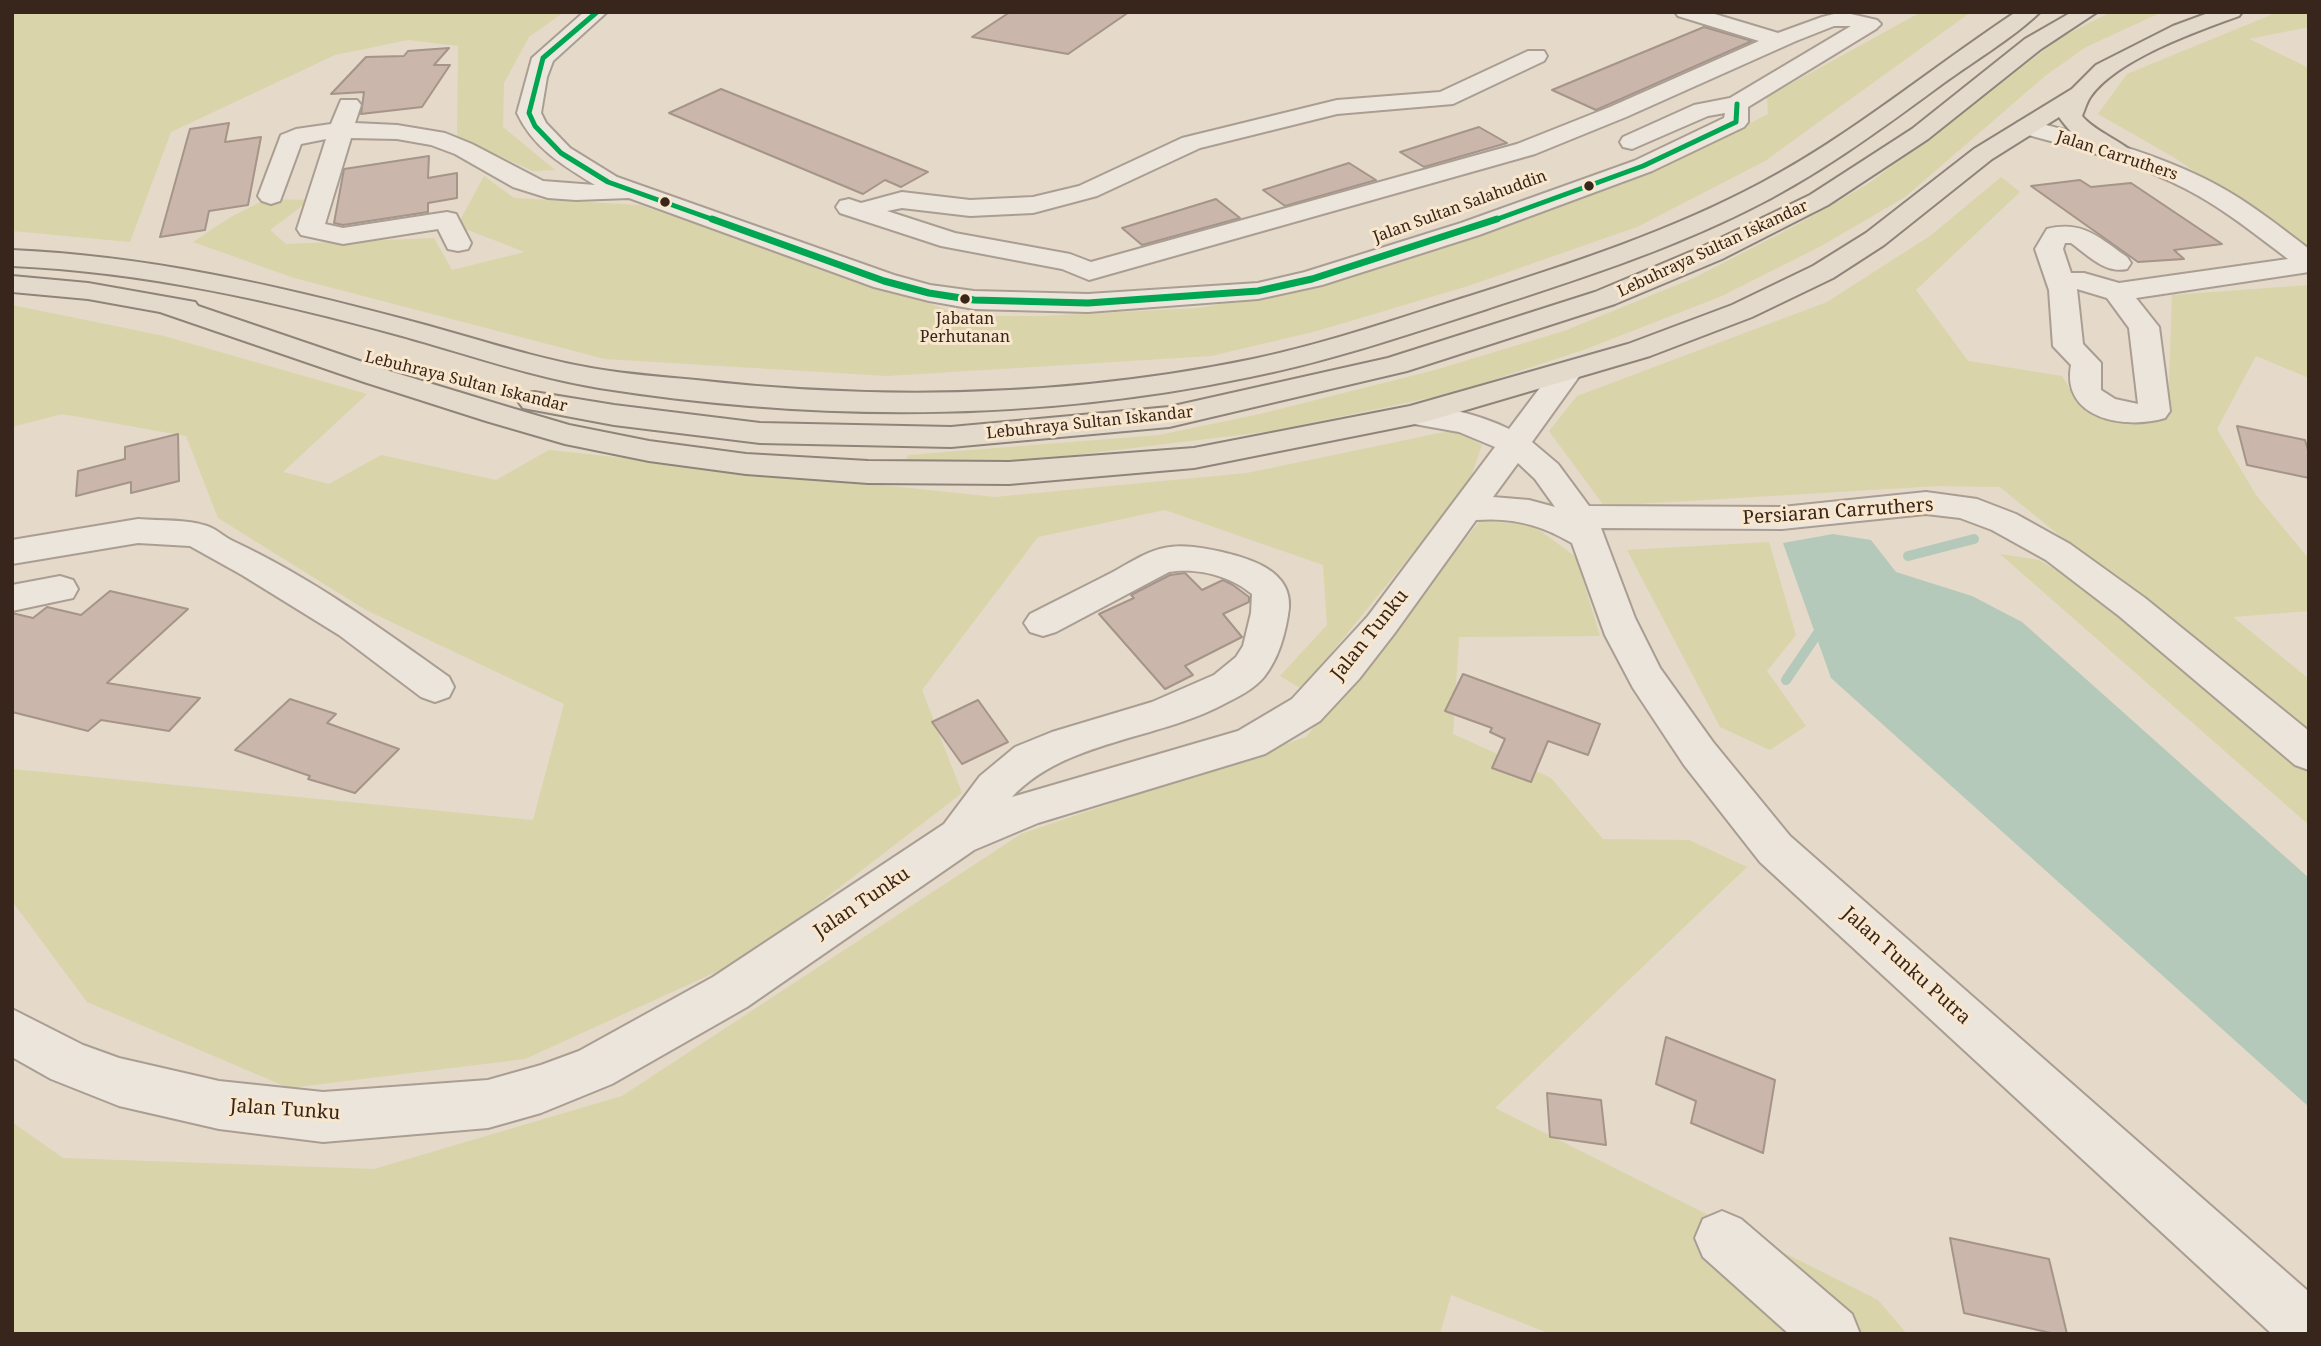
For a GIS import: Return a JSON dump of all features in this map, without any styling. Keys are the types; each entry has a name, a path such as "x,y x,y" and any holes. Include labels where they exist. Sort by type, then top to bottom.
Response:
{"main road":[{"name":"Lebuhraya Sultan Iskandar","path":"12,258 114,265 202,278 286,296 586,376 759,398 954,403 1132,390 1255,368 1372,336 1548,280 1686,229 1774,187 1838,148 1972,49 2030,12"},
{"name":"Lebuhraya Sultan Iskandar","path":"12,284 88,291 161,303 540,403 702,427 820,435 951,437 1169,417 1396,365 1605,298 1712,253 1819,200 1920,134 2034,44 2087,12"},
{"path":"2136,29 2181,12"},
{"path":"161,303 375,376 565,434 649,451 746,464 868,472 1009,474 1194,458 1414,415 1658,344 1742,312 1823,272 1875,239 1983,154 2080,94 2104,70 2141,48 2180,30 2232,12"},
{"path":"2080,94 2070,116 2094,140 2123,156"},
{"path":"2026,127 2025,105 2035,96"}],"street":[{"name":"Jalan Sultan Salahuddin","path":"597,12 543,58 531,96 529,113 546,139 561,153 581,168 632,191 884,281 929,293 974,299 1088,303 1258,291 1299,282 1470,229 1643,166 1736,122 1737,104"},
{"name":"Jalan Sultan Salahuddin","path":"1612,150 1659,132 1702,110 1737,104 1890,12"},
{"path":"1692,13 1746,18 1784,38"},
{"path":"1536,56 1445,99 1337,107 1191,143 1087,191 1033,205 970,208 902,200 855,209 950,240 1070,262 1088,272 1526,149 1618,112 1784,38 1845,18 1869,24"},
{"path":"349,105 310,229 343,236 447,220 458,243"},
{"name":"Jalan Carruthers","path":"2026,127 2166,170 2211,192 2250,217 2309,263"},
{"path":"271,196 290,139 305,133 340,132 414,134 451,143 501,173 547,190 576,193 632,191"},
{"name":"Jalan Sultan Salahuddin","path":"1176,297 1300,262 1427,221 1576,164"},
{"path":"2077,234 2117,277 2144,327 2154,411 2145,416 2106,407 2090,397 2084,386 2086,363 2068,346 2060,281 2049,249 2056,235 2077,234"},
{"path":"2060,281 2309,263"},
{"path":"1088,272 1088,303"},
{"name":"Jalan Tunku","path":"12,1031 68,1063 119,1082 219,1105 323,1117 488,1104 541,1089 595,1068 730,992 959,837 1028,809 1251,743 1281,728 1306,710 1345,669 1381,625 1568,371"},
{"name":"Jalan Tunku Putra","path":"1414,415 1471,424 1516,443 1544,469 1567,497 1583,527 1630,648 1647,678 1705,764 1775,849 2309,1330"},
{"name":"Persiaran Carruthers","path":"1583,527 1782,518 1926,503 1965,508 2004,522 2058,552 2132,607 2309,754"},
{"path":"1465,510 1496,506 1530,510 1583,527"},
{"path":"12,552 138,531 198,535 217,548 255,566 352,626 435,687"},
{"path":"959,837 983,799 1014,770 1042,752 1197,702 1241,677 1261,652 1267,629 1270,594 1261,579 1228,566 1166,560 1042,623"},
{"path":"12,598 60,589"},
{"path":"1722,1238 1832,1334"}],"shaded area":[{"path":"12,12 564,12 529,37 504,83 503,127 555,170 533,171 457,137 458,46 408,40 335,55 171,132 130,242 12,231"},
{"path":"1921,12 1971,12 1765,161 1637,227 1468,286 1317,331 1211,356 887,376 605,359 294,278 193,242 229,218 266,199 310,200 270,230 286,244 434,238 452,270 525,252 457,226 484,176 514,198 640,205 947,310 977,316 1043,316 1199,308 1334,283 1453,245 1700,149 1768,114 1767,97"},
{"path":"2111,12 2162,12 2086,47 2045,76 1905,197 1823,245 1722,296 1586,349 1453,393 1272,431 1034,460 906,458 909,455 1159,435 1260,414 1435,370 1564,331 1694,278 1791,228 1868,184 2060,38"},
{"path":"2278,12 2309,12 2309,27 2249,39 2309,68 2309,250 2175,158 2098,114 2127,74"},
{"path":"2001,177 2020,192 1916,290 1968,361 2062,376 2081,406 2136,423 2168,410 2172,295 2309,285 2309,378 2256,356 2217,429 2256,495 2309,559 2309,611 2233,617 2309,679 2309,739 2000,487 1938,486 1604,506 1549,431 1577,396 1827,302 1930,236"},
{"path":"12,305 164,336 367,394 283,472 329,484 381,455 496,480 549,450 995,497 1247,473 1454,430 1482,445 1468,485 1302,689 1280,676 1327,625 1323,565 1165,510 1038,537 922,690 962,793 749,957 525,1059 289,1088 87,1002 12,901 12,769 533,820 564,704 366,610 218,518 186,436 62,414 12,427"},
{"path":"1480,521 1531,524 1576,557 1600,636 1459,637 1453,734 1551,778 1603,839 1689,840 1747,867 1495,1108 1878,1300 1907,1334 1551,1334 1451,1295 1440,1334 12,1334 12,1122 63,1158 374,1169 622,1096 1021,834 1306,737"},
{"path":"1833,534 1871,540 1896,572 1972,596 2022,622 2309,878 2309,1107 1831,678 1783,543"},
{"path":"1769,542 1796,635 1767,671 1806,726 1770,750 1720,727 1627,550"},
{"path":"2000,554 2039,560 2149,625 2309,764 2309,825"}],"building":[{"path":"1010,12 1129,12 1068,54 972,37"},
{"path":"1704,27 1752,41 1596,110 1552,90"},
{"path":"449,48 434,65 450,65 422,107 361,114 364,92 331,94 366,57 404,56 408,51"},
{"path":"721,89 928,172 901,187 885,180 863,194 669,113"},
{"path":"229,123 225,142 261,137 248,205 209,211 205,230 160,237 190,129"},
{"path":"1479,127 1507,143 1424,167 1400,152"},
{"path":"429,156 428,178 457,173 457,198 428,203 428,212 343,225 334,223 344,169"},
{"path":"1349,163 1376,180 1285,206 1263,190"},
{"path":"2080,180 2091,187 2131,183 2222,244 2174,250 2184,259 2138,262 2031,186"},
{"path":"1216,199 1240,218 1142,245 1122,228"},
{"path":"2237,426 2305,440 2309,453 2309,478 2247,465"},
{"path":"178,434 179,481 131,493 131,482 76,496 78,471 125,459 125,447"},
{"path":"1185,573 1202,590 1223,580 1249,597 1249,602 1223,614 1242,637 1185,666 1193,675 1165,689 1099,614 1134,598 1131,595 1170,575"},
{"path":"110,591 188,609 107,683 200,698 169,731 101,720 88,731 12,712 12,613 33,618 47,607 81,615"},
{"path":"1463,674 1600,724 1588,755 1548,741 1531,782 1492,768 1505,739 1490,732 1492,728 1445,711"},
{"path":"290,699 336,714 327,723 399,749 355,793 308,779 310,776 235,750"},
{"path":"978,700 1008,742 962,764 932,722"},
{"path":"1666,1037 1775,1080 1763,1153 1691,1123 1696,1101 1656,1084"},
{"path":"1547,1093 1601,1100 1606,1145 1550,1137"},
{"path":"1950,1238 2049,1259 2067,1334 2055,1334 1964,1313"}],"waterway":[{"path":"1908,556 1974,539"},
{"path":"1786,680 1822,627"}],"transit line":[{"path":"597,12 543,58 536,77 529,113 535,126 561,153 608,182 884,281 929,293 974,300 1088,303 1258,291 1312,279 1470,229 1643,166 1736,122 1737,104"}],"place":[{"name":"Jabatan Perhutanan","path":"965,299"}]}
